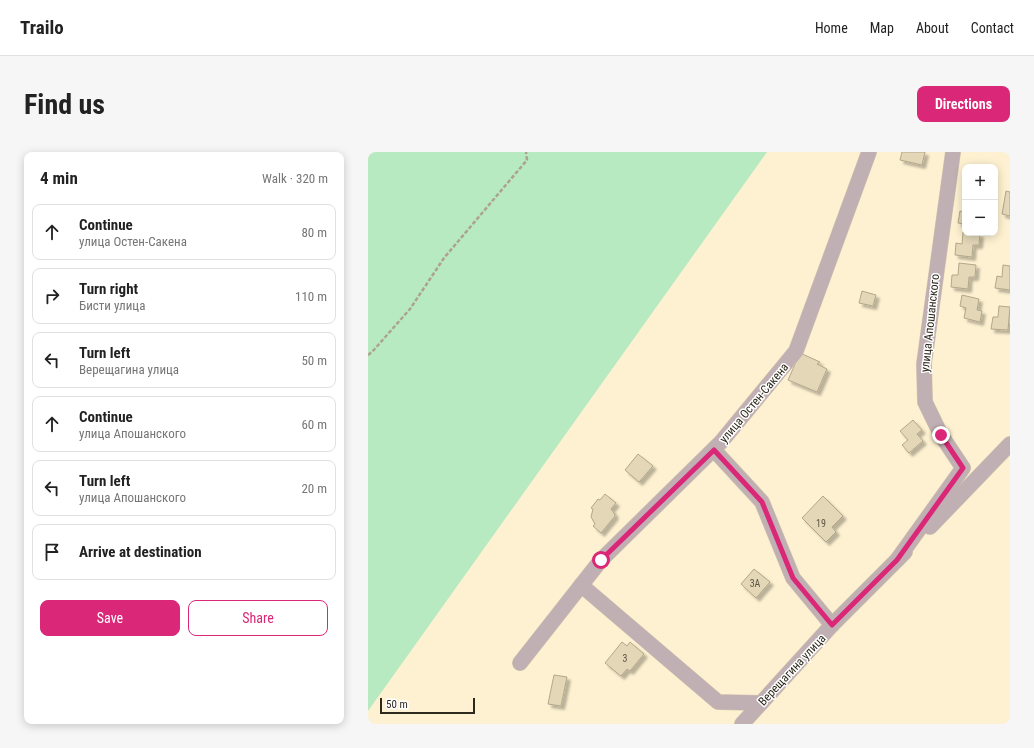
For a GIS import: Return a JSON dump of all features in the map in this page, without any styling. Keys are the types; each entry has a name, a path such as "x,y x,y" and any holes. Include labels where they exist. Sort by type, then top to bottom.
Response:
{"street":[{"name":"улица Остен-Сакена","path":"520,663 601,560 714,450 796,351 869,152"},
{"name":"улица Апошанского","path":"897,560 963,468 941,435 925,402 924,364 953,152"},
{"name":"Верещагина улица","path":"742,724 832,625 1010,444"},
{"path":"714,450 762,502 793,578 832,625"},
{"path":"581,586 718,702 761,703"}],"path":[{"path":"368,355 410,310 444,258 527,160 526,152"}],"green space":[{"path":"368,152 767,152 368,711"}],"building":[{"path":"902,152 925,152 922,165 900,160"},
{"path":"1006,191 1010,192 1010,216 1002,214"},
{"path":"960,211 962,211 962,224 958,223"},
{"path":"963,236 980,236 979,245 973,245 972,257 955,255 956,243 962,244"},
{"path":"959,263 976,265 975,277 969,277 968,289 951,287 952,275 958,275"},
{"path":"1003,265 1010,266 1010,290 995,288 997,276 1002,277"},
{"path":"862,291 876,295 873,306 859,303"},
{"path":"962,295 979,299 977,310 982,311 980,322 964,318 966,308 960,306"},
{"path":"999,306 1010,307 1008,330 991,329 993,317 998,317"},
{"path":"800,353 820,362 817,364 827,369 817,392 788,380"},
{"path":"913,420 922,430 917,434 923,441 909,453 902,445 908,440 900,431"},
{"path":"638,454 653,466 639,482 625,470"},
{"path":"605,494 616,503 611,509 615,516 601,533 593,526 595,524 591,517 593,509 591,508 598,499 600,500"},
{"path":"823,496 843,516 832,527 836,532 826,542 802,518"},
{"path":"754,569 770,582 756,598 741,584"},
{"path":"622,642 627,646 630,642 644,654 630,671 627,669 621,676 605,663"},
{"path":"554,675 567,677 561,706 548,704"}],"route":[{"path":"601,560 714,450 762,502 793,578 832,625 897,560 963,468 941,435"}]}
